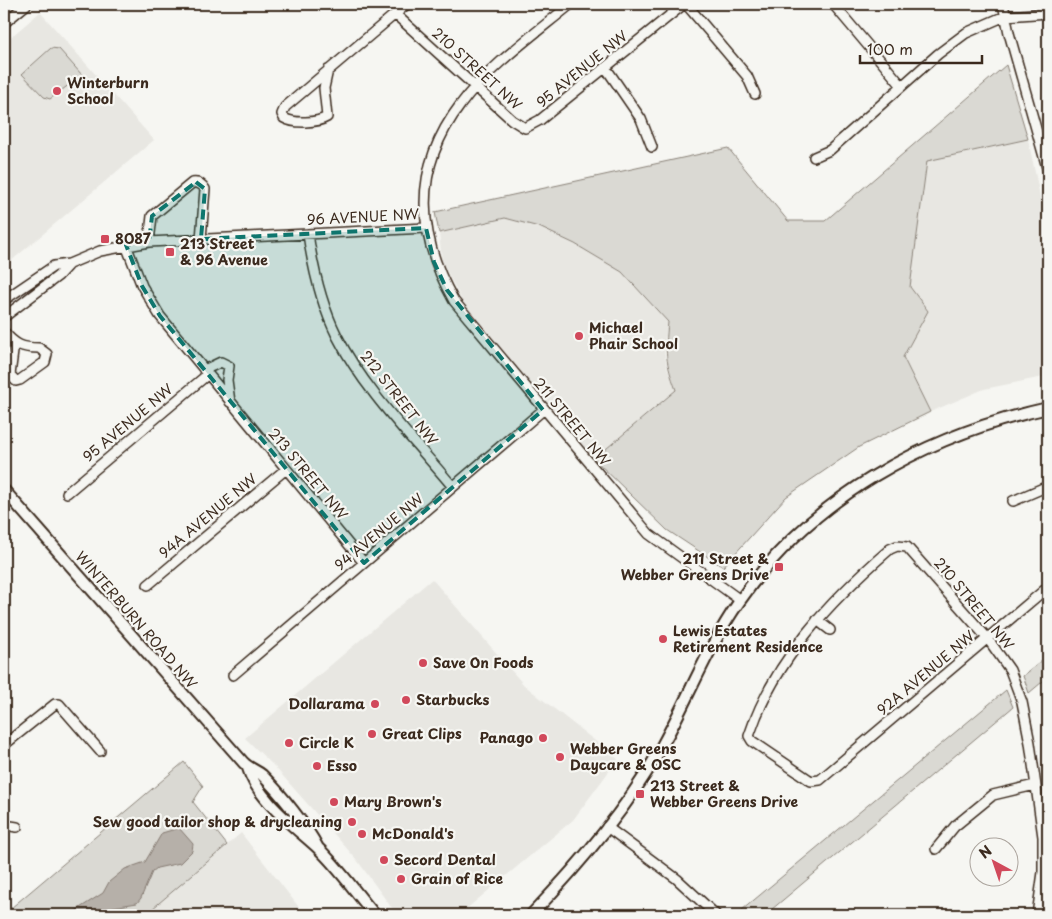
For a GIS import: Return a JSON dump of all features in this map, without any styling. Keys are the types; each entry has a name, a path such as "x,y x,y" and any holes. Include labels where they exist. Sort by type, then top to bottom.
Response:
{"main road":[{"path":"530,915 565,880 607,827 664,744 718,637 740,600 770,563 798,535 836,502 877,473 924,448 968,429 1009,416 1048,408"},
{"name":"WINTERBURN ROAD NW","path":"4,490 248,768 261,774 311,834 318,848 375,915"}],"street":[{"path":"4,23 27,4"},
{"path":"328,70 324,88 327,117 319,120 296,122 284,118 282,114 285,107 328,70 396,14 407,4"},
{"name":"96 AVENUE NW","path":"4,300 54,266 69,264 93,254 126,245 201,239 426,228 425,197 437,147 448,123 461,102 571,4"},
{"path":"685,4 747,76 755,94"},
{"name":"95 AVENUE NW","path":"518,125 524,128 540,120 685,4"},
{"path":"833,4 902,86"},
{"path":"1003,4 1046,155 1048,171"},
{"path":"814,157 830,150 902,86 966,33 1005,16 1048,13"},
{"name":"210 STREET NW","path":"396,14 518,125"},
{"path":"606,68 641,119 652,147"},
{"path":"149,242 152,216 158,209 192,183 196,182 205,190 201,239"},
{"name":"211 STREET NW","path":"426,228 434,262 454,301 543,410 649,534 740,600"},
{"name":"212 STREET NW","path":"308,234 321,296 337,336 369,386 453,487"},
{"name":"213 STREET NW","path":"126,245 150,302 206,373 364,563"},
{"name":"96 AVENUE NW","path":"4,317 58,276 69,264"},
{"path":"4,332 14,344 27,349 39,348 46,354 45,362 16,381 10,375 14,344"},
{"path":"206,373 221,362 229,366 227,380 231,403"},
{"name":"95 AVENUE NW","path":"67,493 206,373"},
{"name":"94 AVENUE NW","path":"233,675 543,410"},
{"name":"94A AVENUE NW","path":"148,585 286,469"},
{"path":"1013,501 1048,486"},
{"name":"210 STREET NW","path":"818,620 852,582 890,549 903,545 910,548 988,640 1010,670 1022,702 1030,743 1043,837 1043,872 1037,915"},
{"name":"92A AVENUE NW","path":"818,620 782,667 754,722 749,736 752,741 811,781 820,780 988,640 1048,587"},
{"path":"818,620 830,630"},
{"path":"4,745 55,704 59,704 100,751"},
{"path":"936,849 955,826 993,796 1035,785"},
{"path":"4,825 17,827"},
{"path":"607,827 677,879 716,915"}],"highlighted area":[{"path":"196,182 205,189 201,239 426,228 434,262 447,290 543,410 364,563 160,316 142,286 126,245 149,242 152,216"}],"shaded area":[{"name":"Winterburn School","path":"40,12 154,140 4,267 4,43"},
{"path":"51,48 59,49 82,75 50,99 44,97 22,74"},
{"path":"1006,65 1028,139 927,161 910,287 928,311 903,357 930,412 859,447 786,497 723,567 667,530 594,459 676,390 667,357 668,322 622,272 575,244 539,227 505,218 439,233 435,212 728,148 788,221 825,221"},
{"path":"1028,139 1048,234 1048,376 984,389 930,412 903,357 928,311 910,287 927,161"},
{"name":"Michael Phair School","path":"505,218 539,227 575,244 622,272 668,322 664,349 667,367 676,390 594,459 462,301 442,262 439,233"},
{"path":"432,579 524,685 618,759 573,820 459,915 400,915 391,907 357,860 274,766 245,738"},
{"path":"1048,656 1048,677 1029,693 1023,676"},
{"path":"1006,690 1013,707 765,915 736,915"},
{"path":"184,762 203,786 193,802 227,845 145,915 17,915 11,908"},
{"path":"179,828 193,844 192,851 180,863 157,868 152,872 137,903 113,907 98,915 69,915 103,893 109,882 125,869 145,862 162,833"},
{"path":"241,833 305,915 145,915 227,845"}],"place":[{"name":"Winterburn School","path":"57,91"},
{"name":"8087","path":"105,239"},
{"name":"213 Street & 96 Avenue","path":"170,252"},
{"name":"Michael Phair School","path":"579,336"},
{"name":"211 Street & Webber Greens Drive","path":"779,567"},
{"name":"Lewis Estates Retirement Residence","path":"663,639"},
{"name":"Save On Foods","path":"423,663"},
{"name":"Starbucks","path":"406,700"},
{"name":"Dollarama","path":"375,704"},
{"name":"Great Clips","path":"372,734"},
{"name":"Panago","path":"543,738"},
{"name":"Circle K","path":"289,743"},
{"name":"Webber Greens Daycare & OSC","path":"560,757"},
{"name":"Esso","path":"317,766"},
{"name":"213 Street & Webber Greens Drive","path":"640,794"},
{"name":"Mary Brown's","path":"334,802"},
{"name":"Sew good tailor shop & drycleaning","path":"352,822"},
{"name":"McDonald's","path":"362,834"},
{"name":"Secord Dental","path":"384,860"},
{"name":"Grain of Rice","path":"401,879"}]}
